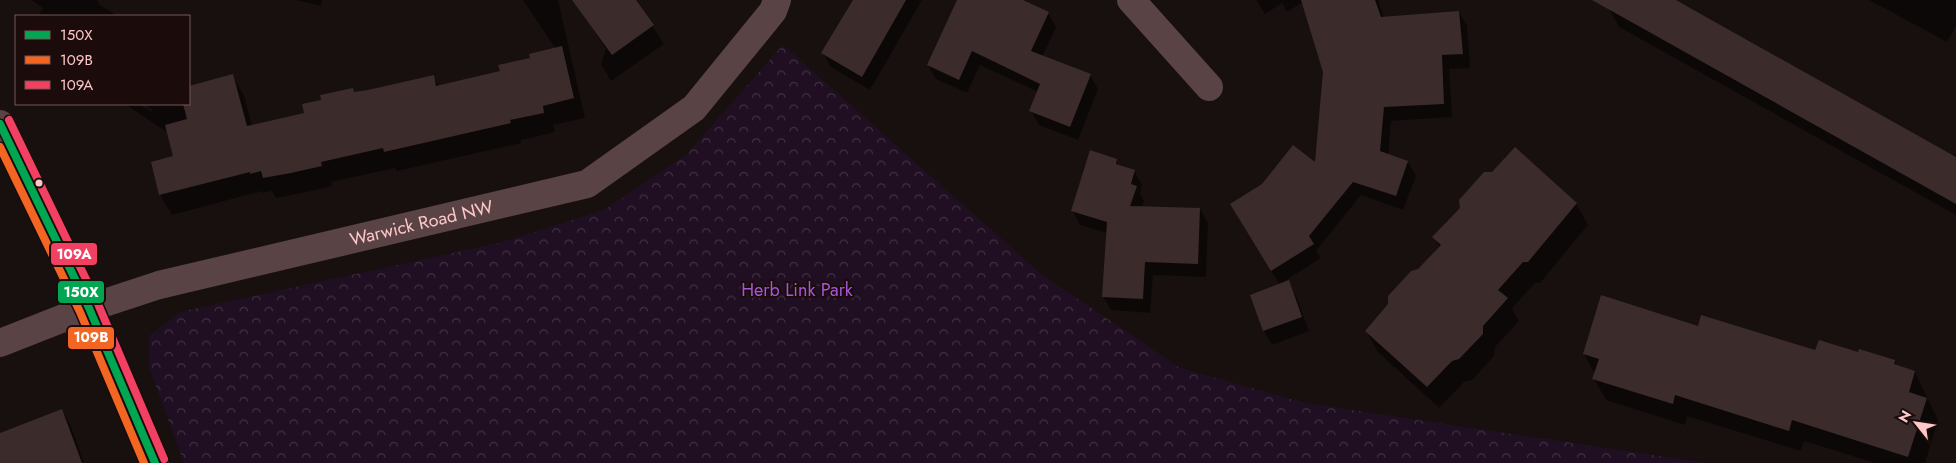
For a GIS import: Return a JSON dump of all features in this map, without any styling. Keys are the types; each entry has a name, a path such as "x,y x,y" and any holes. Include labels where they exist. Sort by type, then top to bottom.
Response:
{"street":[{"name":"Warwick Road NW","path":"0,342 89,308 159,285 587,184 694,108 773,11 777,0"},
{"path":"1131,0 1208,87"},
{"path":"0,124 89,308 155,463"}],"green space":[{"name":"Herb Link Park","path":"783,45 1041,274 1180,368 1305,403 1705,463 184,463 149,367 149,336 180,312 499,243 604,210 686,155"}],"building":[{"path":"572,0 636,0 654,25 612,55"},
{"path":"853,0 906,0 862,77 821,53"},
{"path":"957,0 1023,0 1049,12 1031,51 1091,74 1070,127 1029,111 1040,84 972,51 959,80 927,65"},
{"path":"1301,0 1375,0 1381,17 1459,11 1463,54 1442,55 1444,104 1384,107 1380,151 1408,161 1396,196 1353,182 1309,236 1314,244 1271,271 1230,204 1262,184 1293,145 1315,162 1323,72"},
{"path":"1592,0 1676,0 1956,157 1956,204"},
{"path":"562,46 574,98 543,106 544,113 510,120 511,123 384,152 383,148 321,162 322,166 291,173 263,178 261,171 250,174 250,172 159,195 151,162 173,156 165,125 187,119 183,105 190,105 190,86 233,74 247,126 304,113 302,104 321,100 320,95 353,88 354,92 368,90 434,75 436,86 500,71 498,65 530,58 529,54"},
{"path":"1515,147 1577,203 1528,262 1523,262 1498,290 1508,298 1483,326 1483,334 1459,359 1452,361 1427,387 1365,331 1388,304 1388,296 1411,271 1418,269 1441,245 1432,237 1460,208 1459,200 1484,172 1492,172"},
{"path":"1090,150 1117,159 1116,164 1135,170 1131,184 1137,186 1130,206 1200,208 1198,264 1145,262 1143,299 1102,297 1107,222 1071,211"},
{"path":"1289,280 1302,317 1263,331 1250,295"},
{"path":"1601,295 1698,326 1701,315 1815,350 1819,340 1858,352 1859,349 1895,360 1894,364 1915,371 1909,392 1927,398 1908,457 1792,420 1789,431 1675,395 1673,404 1592,379 1599,359 1583,354"},
{"path":"62,409 82,463 0,463 0,433"}],"transit line":[{"name":"109A","path":"9,120 98,304 164,459"},
{"name":"150X","path":"0,124 89,308 155,463"},
{"name":"109B","path":"0,147 80,312 144,463"}]}
